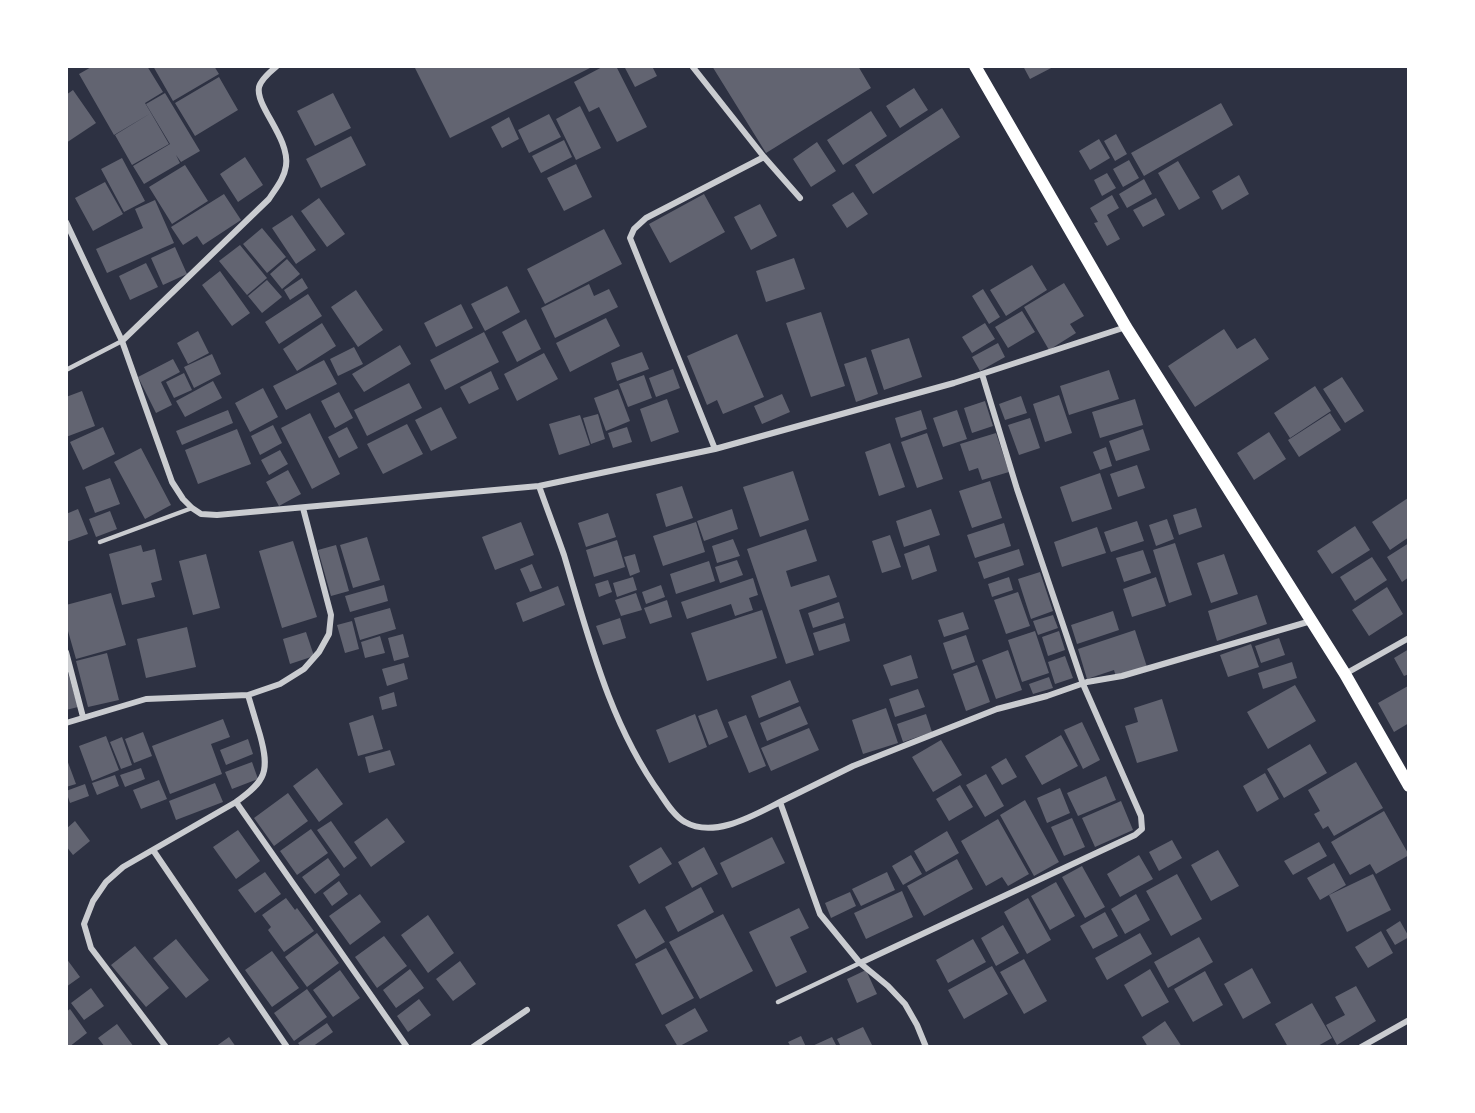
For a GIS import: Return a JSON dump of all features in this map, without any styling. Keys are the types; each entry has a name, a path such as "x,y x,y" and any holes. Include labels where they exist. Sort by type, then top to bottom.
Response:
{"main road":[{"path":"975,66 1126,327 1345,674 1409,786"}],"street":[{"path":"122,342 269,199 282,180 286,164 283,140 261,99 259,88 265,77 277,66"},
{"path":"692,66 764,157 800,198"},
{"path":"715,449 630,238 634,229 646,218 764,157"},
{"path":"66,222 122,342 168,474 183,499 201,514 217,515 303,508 539,486 715,449 982,375 1126,327"},
{"path":"860,963 1135,835 1142,829 1141,816 1083,684 1017,489 982,375"},
{"path":"539,486 613,709 629,743 670,808 685,822 705,828 730,825 853,766 997,709 1083,684 1122,676 1311,621"},
{"path":"66,723 146,699 248,694 280,684 304,669 319,652 329,634 331,615 303,508"},
{"path":"1345,674 1409,638"},
{"path":"66,652 82,717"},
{"path":"166,1047 90,948 84,924 93,901 106,882 123,867 236,802 251,792 262,778 267,764 248,694"},
{"path":"236,802 406,1047"},
{"path":"780,802 820,914 860,963 888,986 904,1004 917,1025 926,1047"},
{"path":"153,850 287,1047"},
{"path":"473,1047 527,1010"},
{"path":"1361,1047 1409,1020"}],"lane":[{"path":"66,370 122,342"},
{"path":"100,542 192,508"},
{"path":"777,1002 860,963"}],"building":[{"path":"93,66 147,66 163,92 145,103 151,113 114,135 79,74"},
{"path":"153,66 214,66 219,74 173,101"},
{"path":"414,66 594,66 450,138"},
{"path":"604,66 616,66 647,127 617,142 599,107 589,112 574,82"},
{"path":"624,66 652,66 657,76 635,87"},
{"path":"712,66 858,66 871,88 766,153"},
{"path":"1023,66 1055,66 1030,79"},
{"path":"219,77 238,110 195,136 175,103"},
{"path":"914,88 928,110 900,128 886,106"},
{"path":"73,90 96,123 66,143 66,95"},
{"path":"165,93 200,151 181,162 176,155 180,163 144,184 133,166 170,144 146,104"},
{"path":"333,93 351,128 315,146 297,111"},
{"path":"1221,103 1233,125 1144,176 1131,153"},
{"path":"580,106 601,148 576,160 556,119"},
{"path":"942,108 960,137 873,194 855,165"},
{"path":"871,111 887,136 843,165 827,140"},
{"path":"151,113 169,144 132,165 115,135"},
{"path":"549,114 561,137 529,153 518,130"},
{"path":"509,117 519,139 502,148 491,127"},
{"path":"1116,134 1127,154 1115,161 1104,141"},
{"path":"351,136 366,165 321,188 306,159"},
{"path":"1099,139 1110,158 1090,170 1079,151"},
{"path":"564,140 572,157 541,173 532,156"},
{"path":"817,142 836,171 811,187 793,159"},
{"path":"245,157 263,185 238,202 220,174"},
{"path":"122,158 145,201 124,212 101,169"},
{"path":"1129,160 1139,178 1123,187 1113,169"},
{"path":"1178,161 1200,198 1179,210 1158,173"},
{"path":"576,164 592,197 564,211 547,178"},
{"path":"185,165 208,201 172,224 149,187"},
{"path":"1107,173 1116,188 1102,196 1094,180"},
{"path":"1239,175 1249,194 1222,210 1212,191"},
{"path":"1144,179 1152,194 1127,208 1119,194"},
{"path":"105,182 123,214 93,231 75,198"},
{"path":"853,192 868,214 847,228 832,205"},
{"path":"224,194 241,220 203,245 197,236 183,245 171,227"},
{"path":"704,194 725,232 670,263 649,224"},
{"path":"1112,195 1119,208 1107,215 1120,239 1107,246 1094,223 1098,222 1090,208"},
{"path":"319,198 345,234 327,247 301,211"},
{"path":"1156,198 1165,215 1143,227 1133,210"},
{"path":"155,200 174,243 107,273 96,249 143,228 135,209"},
{"path":"760,204 777,236 751,250 734,217"},
{"path":"292,215 316,250 296,264 272,228"},
{"path":"262,228 286,257 267,273 243,244"},
{"path":"604,229 622,264 545,304 527,269"},
{"path":"240,245 267,278 247,295 219,261"},
{"path":"175,247 187,274 163,285 151,258"},
{"path":"794,258 805,289 766,302 756,271"},
{"path":"287,259 300,274 282,289 270,274"},
{"path":"146,263 158,287 130,300 119,276"},
{"path":"1032,265 1047,290 1006,316 990,290"},
{"path":"220,271 250,313 232,326 202,285"},
{"path":"302,278 308,288 290,300 284,290"},
{"path":"267,280 282,297 262,313 248,296"},
{"path":"1064,283 1084,316 1070,324 1076,333 1049,350 1024,307"},
{"path":"589,284 594,296 609,289 618,307 555,338 541,308"},
{"path":"507,286 520,312 485,331 471,304"},
{"path":"983,289 1000,317 989,324 972,296"},
{"path":"356,290 383,330 358,347 331,307"},
{"path":"308,294 322,316 279,344 265,322"},
{"path":"461,304 473,328 436,347 424,323"},
{"path":"1022,311 1035,332 1008,348 995,327"},
{"path":"821,312 845,386 811,397 786,323"},
{"path":"606,318 620,346 570,372 556,343"},
{"path":"526,319 541,349 517,362 502,332"},
{"path":"322,323 336,346 297,371 283,349"},
{"path":"985,323 995,339 972,353 962,337"},
{"path":"1224,329 1237,349 1255,338 1269,359 1195,407 1168,366"},
{"path":"198,331 209,353 188,364 177,343"},
{"path":"484,332 499,362 445,390 430,360"},
{"path":"737,334 764,397 723,414 717,400 707,405 687,356"},
{"path":"909,338 922,377 884,390 871,350"},
{"path":"998,343 1005,357 980,371 972,357"},
{"path":"400,345 411,364 364,392 352,374"},
{"path":"354,347 363,364 338,376 330,359"},
{"path":"642,352 649,369 617,381 611,363"},
{"path":"544,353 558,379 517,401 504,374"},
{"path":"212,354 221,374 194,388 184,367"},
{"path":"866,357 878,394 856,402 844,364"},
{"path":"173,359 180,372 161,382 172,405 156,413 138,377"},
{"path":"324,360 337,384 286,410 273,386"},
{"path":"673,369 680,388 656,397 649,378"},
{"path":"1109,370 1119,399 1069,415 1060,386"},
{"path":"491,371 499,389 469,404 460,387"},
{"path":"184,373 192,390 174,398 166,382"},
{"path":"644,375 652,398 628,407 619,384"},
{"path":"1342,377 1364,411 1345,423 1323,389"},
{"path":"213,381 222,398 185,417 176,401"},
{"path":"409,383 422,408 367,436 354,410"},
{"path":"1315,386 1331,411 1290,438 1274,413"},
{"path":"263,388 278,417 250,432 235,403"},
{"path":"618,389 630,421 606,431 594,398"},
{"path":"82,391 95,426 66,437 66,397"},
{"path":"339,392 353,418 335,428 321,401"},
{"path":"782,394 790,412 762,424 754,406"},
{"path":"1059,395 1072,433 1045,442 1033,404"},
{"path":"1021,396 1027,413 1005,420 999,404"},
{"path":"667,399 679,432 651,442 640,409"},
{"path":"1135,399 1143,425 1100,438 1092,412"},
{"path":"985,401 993,426 972,433 964,408"},
{"path":"441,407 457,438 431,451 415,420"},
{"path":"228,410 233,423 182,445 176,431"},
{"path":"921,410 927,429 901,438 895,418"},
{"path":"957,410 967,439 943,447 933,418"},
{"path":"310,413 340,474 312,489 281,428"},
{"path":"1330,413 1341,430 1299,457 1288,440"},
{"path":"598,414 605,439 591,444 583,418"},
{"path":"580,415 590,445 559,455 549,424"},
{"path":"1030,418 1040,448 1019,455 1008,425"},
{"path":"407,424 423,454 383,474 367,444"},
{"path":"273,425 282,443 260,455 251,436"},
{"path":"103,427 115,454 83,470 70,442"},
{"path":"347,427 358,448 339,458 328,437"},
{"path":"627,427 632,442 613,448 608,433"},
{"path":"237,429 251,464 198,484 185,450"},
{"path":"1143,429 1150,450 1116,461 1109,441"},
{"path":"1269,432 1286,459 1254,480 1237,453"},
{"path":"927,433 943,479 917,488 901,442"},
{"path":"996,433 1009,472 982,480 978,468 969,471 960,444"},
{"path":"890,443 905,487 879,496 865,452"},
{"path":"1106,447 1112,466 1100,470 1093,452"},
{"path":"141,448 171,505 145,519 114,462"},
{"path":"280,450 288,464 269,475 261,460"},
{"path":"1137,465 1145,488 1118,497 1110,474"},
{"path":"288,470 301,494 279,506 266,482"},
{"path":"793,471 809,520 760,537 743,487"},
{"path":"1100,473 1112,509 1072,522 1060,487"},
{"path":"110,478 120,504 95,513 85,487"},
{"path":"990,481 1002,518 972,528 959,491"},
{"path":"682,486 693,518 666,527 656,494"},
{"path":"1408,498 1409,537 1390,550 1372,522"},
{"path":"1196,508 1202,527 1179,535 1173,515"},
{"path":"78,509 88,534 66,542 66,514"},
{"path":"732,509 738,529 704,541 697,521"},
{"path":"931,509 940,535 904,547 896,521"},
{"path":"110,511 117,529 96,537 89,519"},
{"path":"608,513 616,537 586,547 578,523"},
{"path":"1167,519 1174,539 1156,546 1149,525"},
{"path":"1137,521 1144,541 1111,552 1104,532"},
{"path":"521,522 534,555 495,570 482,537"},
{"path":"696,522 705,552 663,566 653,536"},
{"path":"1004,523 1011,546 975,558 967,535"},
{"path":"1355,526 1370,550 1332,574 1317,551"},
{"path":"1097,527 1106,553 1062,567 1054,542"},
{"path":"806,529 817,561 786,571 791,587 829,575 837,597 799,610 814,655 786,664 747,549"},
{"path":"890,535 901,567 882,573 872,541"},
{"path":"367,537 380,580 353,588 340,545"},
{"path":"733,539 740,556 717,563 712,546"},
{"path":"617,540 625,567 594,577 586,550"},
{"path":"293,541 317,617 282,628 259,551"},
{"path":"1175,543 1192,595 1169,603 1153,550"},
{"path":"1409,543 1409,577 1402,582 1387,557"},
{"path":"141,545 143,552 155,549 162,580 151,583 155,597 122,605 109,554"},
{"path":"336,545 349,591 331,596 318,550"},
{"path":"929,545 937,571 912,580 904,554"},
{"path":"1019,549 1024,565 984,579 978,562"},
{"path":"1143,550 1151,573 1124,582 1116,558"},
{"path":"206,554 220,608 193,615 179,561"},
{"path":"635,554 640,572 630,576 624,557"},
{"path":"1224,554 1238,594 1211,603 1197,563"},
{"path":"1372,557 1387,580 1355,601 1340,577"},
{"path":"737,560 743,575 720,583 715,567"},
{"path":"709,561 715,581 676,594 670,574"},
{"path":"532,564 542,588 530,592 520,569"},
{"path":"1040,572 1053,611 1031,619 1018,579"},
{"path":"633,577 637,590 617,597 613,583"},
{"path":"1009,577 1013,590 992,597 988,584"},
{"path":"1156,577 1166,606 1132,617 1123,589"},
{"path":"753,578 758,595 749,598 753,610 735,616 731,604 687,619 681,602"},
{"path":"608,580 612,592 599,597 595,584"},
{"path":"384,585 388,601 350,612 345,596"},
{"path":"661,585 665,597 646,604 642,592"},
{"path":"558,586 565,605 523,622 516,603"},
{"path":"1387,587 1403,614 1369,636 1352,610"},
{"path":"1018,592 1030,626 1006,634 994,600"},
{"path":"111,593 126,645 76,659 66,624 66,605"},
{"path":"636,593 642,610 621,616 615,600"},
{"path":"1257,595 1267,624 1217,641 1208,611"},
{"path":"667,600 672,617 650,624 644,608"},
{"path":"839,602 844,618 813,628 808,613"},
{"path":"390,608 396,629 360,640 354,618"},
{"path":"762,610 777,658 707,681 691,633"},
{"path":"1113,611 1119,630 1077,644 1071,625"},
{"path":"963,612 969,629 944,637 938,620"},
{"path":"1053,615 1058,628 1038,635 1033,621"},
{"path":"620,618 626,638 603,645 596,626"},
{"path":"352,621 359,649 345,653 337,625"},
{"path":"845,623 850,641 819,651 813,633"},
{"path":"187,627 196,667 146,678 137,639"},
{"path":"1135,630 1147,667 1116,677 1114,670 1087,679 1078,649"},
{"path":"1035,631 1049,673 1022,682 1008,640"},
{"path":"1059,631 1065,650 1048,656 1042,637"},
{"path":"306,632 314,656 290,664 283,639"},
{"path":"403,634 409,657 394,661 388,638"},
{"path":"966,635 975,662 952,670 943,643"},
{"path":"380,636 385,653 365,658 361,642"},
{"path":"1279,638 1285,655 1261,663 1255,646"},
{"path":"1251,644 1259,667 1228,677 1220,655"},
{"path":"1409,649 1409,674 1404,676 1394,658"},
{"path":"1008,650 1022,690 996,699 982,660"},
{"path":"107,653 119,700 88,707 76,661"},
{"path":"911,655 918,678 891,686 883,665"},
{"path":"1065,656 1073,678 1055,684 1048,662"},
{"path":"1292,662 1297,678 1263,689 1258,673"},
{"path":"404,663 408,679 387,686 382,669"},
{"path":"977,665 990,702 966,711 953,674"},
{"path":"66,666 78,707 66,710"},
{"path":"1049,677 1053,688 1033,694 1029,684"},
{"path":"790,680 799,702 759,718 751,696"},
{"path":"1295,685 1316,721 1268,749 1247,712"},
{"path":"1408,686 1409,723 1394,732 1378,703"},
{"path":"918,689 925,707 895,717 889,699"},
{"path":"394,692 397,706 382,710 379,697"},
{"path":"1162,699 1178,751 1137,763 1125,726 1138,722 1134,708"},
{"path":"800,706 808,724 767,741 760,723"},
{"path":"886,708 898,743 863,754 852,720"},
{"path":"717,709 728,737 709,745 698,716"},
{"path":"695,714 707,747 669,763 656,730"},
{"path":"926,714 932,732 903,742 897,724"},
{"path":"373,715 383,749 358,756 349,723"},
{"path":"746,715 766,766 749,773 728,722"},
{"path":"223,719 230,737 211,744 222,774 170,794 152,746"},
{"path":"1082,722 1100,760 1083,769 1064,730"},
{"path":"809,728 819,750 771,771 761,748"},
{"path":"143,732 152,756 134,763 125,739"},
{"path":"1061,735 1078,766 1042,785 1025,756"},
{"path":"106,736 119,770 92,781 79,746"},
{"path":"122,737 132,765 121,769 110,742"},
{"path":"248,739 253,754 226,765 220,750"},
{"path":"941,740 962,775 933,792 912,757"},
{"path":"1310,744 1327,773 1284,798 1267,769"},
{"path":"390,750 395,765 369,773 365,757"},
{"path":"66,757 76,784 66,787"},
{"path":"1006,758 1017,777 1002,785 991,767"},
{"path":"252,762 258,779 232,789 225,772"},
{"path":"1356,762 1383,808 1334,836 1328,826 1323,829 1314,814 1320,811 1308,790"},
{"path":"141,768 145,779 125,787 120,775"},
{"path":"317,768 343,804 319,822 293,786"},
{"path":"1265,773 1279,799 1257,812 1243,786"},
{"path":"986,774 1004,806 985,817 966,785"},
{"path":"115,775 119,786 97,795 92,783"},
{"path":"1106,776 1116,800 1078,816 1067,793"},
{"path":"159,780 167,799 141,809 133,790"},
{"path":"215,783 223,802 176,820 169,801"},
{"path":"85,784 89,796 70,803 66,791"},
{"path":"960,785 973,807 949,821 936,799"},
{"path":"1060,788 1070,813 1047,823 1037,798"},
{"path":"288,793 308,821 274,846 254,818"},
{"path":"1025,800 1059,862 1034,876 1000,815"},
{"path":"1121,801 1133,830 1095,847 1082,818"},
{"path":"1384,811 1409,855 1376,874 1370,864 1350,875 1331,842"},
{"path":"387,818 405,842 371,867 354,842"},
{"path":"1072,818 1085,847 1064,856 1051,827"},
{"path":"998,819 1029,874 1008,886 1002,877 986,886 961,841"},
{"path":"75,821 90,841 73,855 66,846 66,829"},
{"path":"331,821 357,858 344,868 317,830"},
{"path":"311,829 328,853 297,875 280,851"},
{"path":"238,830 260,861 236,879 213,847"},
{"path":"947,831 959,853 926,872 914,851"},
{"path":"772,837 785,863 732,888 720,863"},
{"path":"1172,840 1182,858 1159,871 1149,852"},
{"path":"1319,842 1327,856 1293,875 1284,861"},
{"path":"661,847 672,864 639,884 629,866"},
{"path":"704,847 718,874 692,888 678,862"},
{"path":"1218,850 1239,886 1211,901 1191,865"},
{"path":"911,855 922,874 903,885 892,866"},
{"path":"1139,855 1153,879 1120,897 1107,874"},
{"path":"328,858 340,875 315,894 302,877"},
{"path":"957,859 973,889 924,916 907,886"},
{"path":"1334,863 1346,885 1320,900 1307,878"},
{"path":"1082,866 1105,907 1085,918 1062,877"},
{"path":"265,872 281,894 255,913 238,890"},
{"path":"887,872 895,890 861,906 852,889"},
{"path":"1177,874 1202,919 1171,936 1146,891"},
{"path":"1373,874 1391,910 1347,932 1329,895"},
{"path":"339,881 348,894 332,906 323,893"},
{"path":"1056,882 1075,916 1050,930 1031,896"},
{"path":"701,887 714,912 678,932 665,907"},
{"path":"902,891 913,917 866,939 854,913"},
{"path":"850,892 856,906 831,918 825,903"},
{"path":"360,894 381,922 350,945 329,916"},
{"path":"1136,894 1150,920 1125,934 1111,909"},
{"path":"286,898 295,910 297,908 314,931 284,952 268,930 271,927 262,915"},
{"path":"1028,898 1051,940 1027,954 1004,912"},
{"path":"799,908 809,928 790,937 807,972 776,987 749,932"},
{"path":"645,909 665,942 636,959 617,925"},
{"path":"1105,912 1118,936 1093,949 1080,926"},
{"path":"723,914 753,971 700,999 669,942"},
{"path":"428,915 454,953 428,973 401,935"},
{"path":"1400,921 1409,937 1395,945 1386,930"},
{"path":"1003,925 1019,953 996,966 981,938"},
{"path":"1381,931 1393,953 1368,968 1355,947"},
{"path":"317,933 339,963 307,987 285,957"},
{"path":"1140,933 1152,954 1107,980 1095,958"},
{"path":"384,936 407,966 377,988 355,957"},
{"path":"1199,937 1213,962 1168,988 1154,962"},
{"path":"176,939 209,980 186,998 153,958"},
{"path":"973,939 986,962 948,983 936,960"},
{"path":"135,946 169,988 146,1007 111,965"},
{"path":"666,948 694,998 662,1015 635,964"},
{"path":"272,951 299,988 272,1007 245,970"},
{"path":"66,958 80,977 66,987"},
{"path":"1024,959 1047,1001 1024,1014 1000,972"},
{"path":"460,961 476,984 453,1001 436,979"},
{"path":"992,966 1008,994 964,1019 948,990"},
{"path":"1252,968 1271,1003 1243,1019 1224,984"},
{"path":"410,969 424,988 396,1008 383,990"},
{"path":"1150,969 1169,1002 1142,1017 1124,985"},
{"path":"340,970 360,998 333,1017 313,990"},
{"path":"866,970 877,994 857,1003 847,979"},
{"path":"1205,971 1223,1005 1193,1022 1174,989"},
{"path":"1356,986 1376,1021 1337,1045 1326,1025 1345,1015 1335,997"},
{"path":"91,988 104,1006 84,1020 71,1003"},
{"path":"307,989 327,1017 294,1041 274,1013"},
{"path":"419,999 431,1015 408,1032 397,1016"},
{"path":"1312,1003 1332,1038 1316,1047 1288,1047 1275,1024"},
{"path":"695,1008 708,1031 678,1047 665,1025"},
{"path":"70,1009 87,1033 69,1047 66,1043 66,1012"},
{"path":"1165,1021 1182,1047 1148,1047 1142,1037"},
{"path":"327,1023 333,1032 312,1047 301,1047 298,1043"},
{"path":"117,1024 134,1047 105,1047 98,1038"},
{"path":"863,1027 873,1047 841,1047 837,1039"},
{"path":"801,1036 806,1047 791,1047 788,1042"},
{"path":"229,1037 236,1047 215,1047"},
{"path":"832,1037 837,1047 810,1047"}]}
